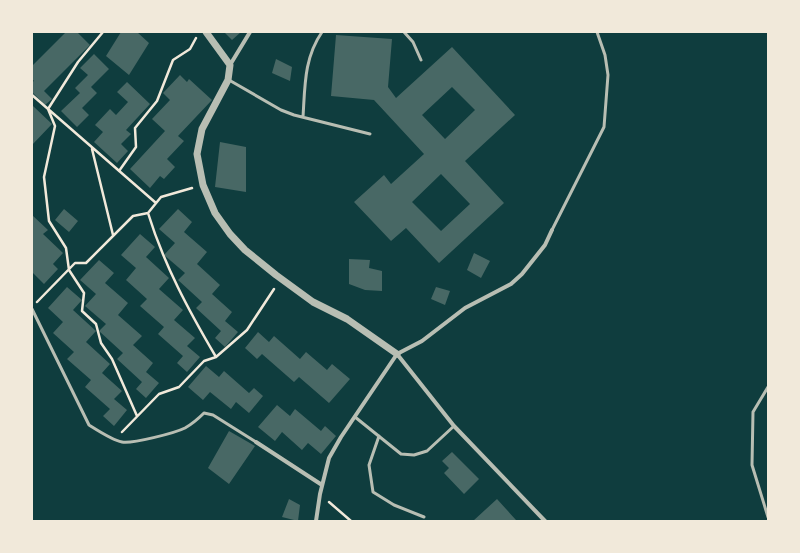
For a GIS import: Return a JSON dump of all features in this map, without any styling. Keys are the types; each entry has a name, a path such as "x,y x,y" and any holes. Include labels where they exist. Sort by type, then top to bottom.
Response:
{"street":[{"path":"206,32 230,65"},
{"path":"250,32 230,65 228,80 202,128 197,154 203,185 215,213 230,234 245,250 281,278 313,302 347,319 397,354 454,426 545,521"},
{"path":"316,521 320,494 329,458 397,354 422,341 465,308 511,284 522,274 545,245 552,230"},
{"path":"256,442 322,485"}],"lane":[{"path":"302,117 308,58 316,40 322,32"},
{"path":"404,32 413,42 421,60"},
{"path":"552,230 604,127 608,75 605,55 596,32"},
{"path":"228,80 281,110 294,115 370,134"},
{"path":"32,308 89,424 104,435 121,442 135,442 183,430 194,423 204,413 214,415 256,442"},
{"path":"768,387 753,412 752,465 768,517"},
{"path":"355,417 401,454 414,455 427,451 454,426"},
{"path":"379,436 368,465 373,492 394,505 424,517"}],"path":[{"path":"48,109 78,62 103,32"},
{"path":"119,171 136,147 135,128 157,102 173,60 190,48 200,32"},
{"path":"32,95 156,203"},
{"path":"48,109 55,126 44,177 49,221 66,248 69,270 84,293 82,311 96,324 101,344 112,359 136,416"},
{"path":"92,148 113,236"},
{"path":"32,308 76,263 86,264 133,216 148,213 161,197 203,185"},
{"path":"148,213 157,240 185,302 216,357"},
{"path":"115,439 159,394 179,387 204,361 216,357 247,330 281,278"},
{"path":"320,494 351,521"}],"building":[{"path":"66,32 80,32 78,33 90,45 44,91 52,99 45,105 32,92 32,82 34,81 32,79 32,66"},
{"path":"121,32 137,32 149,43 129,75 106,56"},
{"path":"224,32 241,32 232,40"},
{"path":"336,35 392,39 388,87 396,98 452,47 515,115 465,161 504,203 439,263 406,228 391,241 354,202 384,175 391,184 424,154 374,100 331,96","holes":["452,87 475,110 445,139 422,115","441,174 470,204 441,231 412,202"]},
{"path":"94,54 109,69 91,87 97,93 82,108 89,115 77,127 61,111 80,93 75,88 88,75 80,68"},
{"path":"276,59 292,67 290,81 272,73"},
{"path":"180,75 187,82 189,79 212,100 178,136 184,141 167,159 175,167 164,179 160,176 150,188 130,169 165,131 152,119 170,100 163,93"},
{"path":"127,82 150,104 126,130 131,134 121,144 128,151 117,163 94,142 103,132 95,125 110,109 116,115 128,102 117,92"},
{"path":"33,106 52,124 32,145 32,107"},
{"path":"220,142 246,147 246,192 215,187"},
{"path":"64,209 78,221 69,232 55,220"},
{"path":"178,209 192,222 184,232 207,252 197,264 220,285 212,294 232,312 225,321 238,332 225,347 215,338 221,331 196,308 202,302 178,280 185,273 164,255 175,243 159,229"},
{"path":"32,215 48,230 43,234 63,253 53,264 58,269 44,284 32,272"},
{"path":"140,234 155,247 146,257 169,278 159,289 183,310 174,320 195,338 187,346 200,357 187,372 177,363 183,356 158,334 164,327 140,306 147,299 126,280 136,268 121,255"},
{"path":"474,253 490,261 481,278 467,270"},
{"path":"349,259 370,260 369,268 382,271 382,291 365,290 349,284"},
{"path":"99,260 114,273 105,283 128,303 118,315 142,336 133,345 153,363 146,372 159,383 146,398 136,389 142,382 117,359 123,353 99,331 106,324 85,306 96,294 80,280"},
{"path":"67,287 82,300 73,310 96,331 86,342 110,364 102,373 122,391 114,399 127,410 114,426 103,416 110,409 85,387 91,380 67,359 74,352 53,333 63,322 48,308"},
{"path":"436,287 450,291 445,305 431,299"},
{"path":"258,332 269,342 274,336 300,359 306,352 327,370 332,364 350,379 329,403 299,377 294,382 262,354 257,359 245,348"},
{"path":"206,366 219,377 224,371 249,393 254,388 263,396 249,413 236,402 231,409 210,392 203,400 188,387"},
{"path":"277,405 290,416 295,409 321,431 325,426 336,436 321,454 308,443 302,450 282,432 275,441 258,427"},
{"path":"229,431 255,446 229,484 208,468"},
{"path":"452,452 479,479 464,494 444,473 449,468 442,461"},
{"path":"289,499 300,505 298,521 282,517"},
{"path":"497,499 516,520 473,521"}]}
